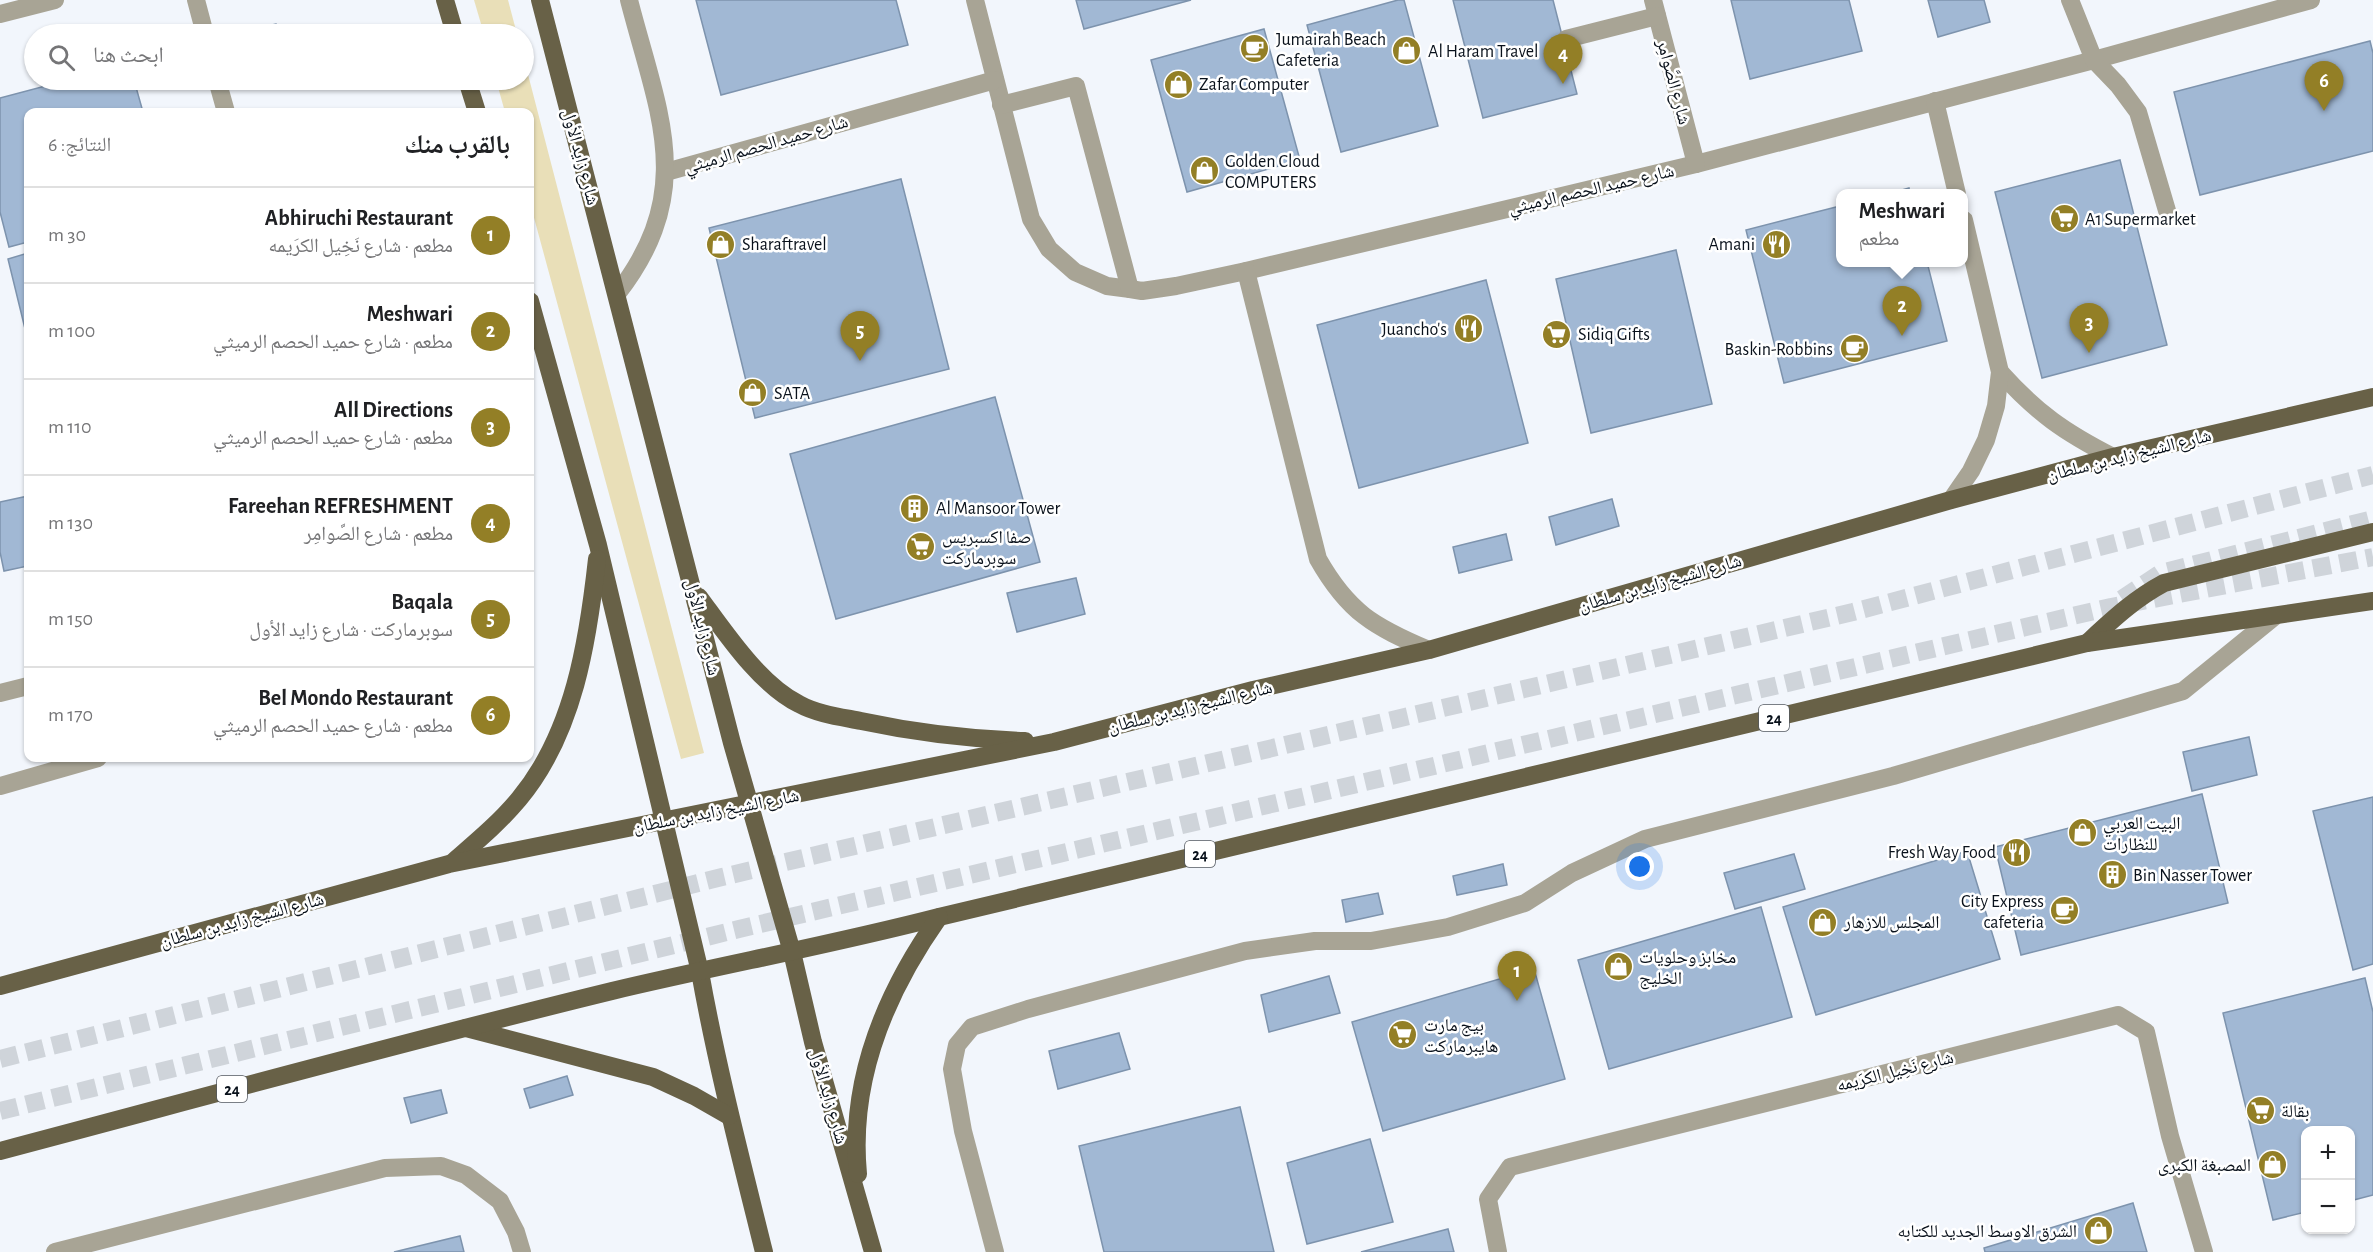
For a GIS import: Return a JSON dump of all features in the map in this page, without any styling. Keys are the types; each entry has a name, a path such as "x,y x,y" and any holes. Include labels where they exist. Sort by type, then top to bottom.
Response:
{"main road":[{"path":"445,0 452,24"},
{"name":"شارع زايد الأول","path":"540,0 749,804 792,952 806,1018 873,1252"},
{"path":"470,90 476,108"},
{"path":"534,315 598,545 700,972 711,1037 729,1116 764,1252"},
{"path":"2320,410 2355,395 2373,384"},
{"name":"شارع الشيخ زايد بن سلطان","path":"0,986 450,864 1054,742 1253,690 1429,650 1951,500 2113,458 2373,397"},
{"path":"2087,643 2124,608 2164,583 2373,532"},
{"path":"450,864 487,833 520,798 547,757 568,710 581,660 591,606 598,545"},
{"path":"693,588 734,645 768,681 798,704 831,715 929,734 969,739 1054,742"},
{"name":"24","path":"0,1151 465,1028 700,972 855,939 2087,643 2274,617 2373,600"},
{"path":"862,1211 857,1162 858,1132 859,1112 868,1062 894,989 908,963 939,917"},
{"path":"465,1028 653,1077 694,1096 729,1116"}],"street":[{"path":"0,14 55,0"},
{"path":"196,0 203,24"},
{"path":"629,0 664,135 666,172"},
{"name":"شارع حميد الحصم الرميثي","path":"975,0 1030,219 1049,249 1075,272 1107,286 1142,291 1246,271 1696,164 2094,60 2311,0"},
{"path":"2070,0 2094,60 2138,112 2168,214"},
{"path":"1566,39 1655,8"},
{"name":"شارع الصَّوامِر","path":"1655,8 1696,164"},
{"name":"شارع حميد الحصم الرميثي","path":"617,294 649,247 659,220 665,192 666,172 995,80"},
{"path":"1001,105 1076,86 1130,290"},
{"path":"220,90 225,108"},
{"path":"1935,101 1956,189"},
{"path":"1951,500 1971,471 1986,440 1996,406 2000,372 1968,237"},
{"path":"1246,271 1318,559 1332,583 1371,622 1429,650"},
{"path":"2000,372 2051,422 2113,458"},
{"path":"995,1252 963,1131 952,1069 957,1045 972,1027 1028,1009 1245,951 1315,941 1371,941 1448,927 1525,903 1572,873 1645,839 1893,776 2183,691 2274,617"},
{"path":"0,693 24,687"},
{"path":"0,786 84,762"},
{"name":"شارع نَخِيل الكرَيمه","path":"1498,1252 1488,1198 1510,1167 2118,1015 2146,1032 2170,1136 2204,1252"},
{"path":"55,1252 385,1168 441,1166 466,1175 500,1201 516,1232 522,1252"}],"shaded area":[{"path":"474,0 508,0 514,24 481,24"},
{"path":"499,90 532,90 704,753 681,759 534,218 534,108 504,108"}],"building":[{"path":"696,0 896,0 908,45 721,95"},
{"path":"1076,0 1191,0 1084,29"},
{"path":"1404,0 1438,126 1341,152 1307,25"},
{"path":"1453,0 1553,0 1577,94 1483,118"},
{"path":"1731,0 1849,0 1862,51 1750,79"},
{"path":"1928,0 1984,0 1990,22 1938,37"},
{"path":"1264,29 1300,160 1187,192 1151,60"},
{"path":"2370,41 2373,53 2373,151 2200,195 2174,92"},
{"path":"30,90 137,90 142,108 24,108 24,243 9,247 0,212 0,98"},
{"path":"2120,160 2167,345 2042,378 1995,192"},
{"path":"901,179 949,369 755,418 709,228"},
{"path":"1836,207 1836,267 1928,267 1947,341 1784,383 1746,230"},
{"path":"1676,250 1712,404 1591,433 1556,279"},
{"path":"24,254 24,325 8,259"},
{"path":"1486,280 1528,443 1359,488 1317,325"},
{"name":"Al Mansoor Tower","path":"995,397 1040,562 836,619 790,454"},
{"path":"24,497 24,567 4,571 0,552 0,502"},
{"path":"1612,499 1619,526 1556,545 1549,517"},
{"path":"1506,534 1512,560 1459,573 1453,547"},
{"path":"1076,578 1085,614 1017,632 1007,593"},
{"path":"2249,737 2257,775 2192,791 2183,752"},
{"name":"Bin Nasser Tower","path":"2202,794 2228,903 2021,955 1995,847"},
{"path":"2373,797 2373,964 2353,970 2313,811"},
{"path":"1967,851 2000,959 1816,1015 1783,907"},
{"path":"1794,854 1805,889 1735,909 1724,873"},
{"path":"1503,864 1507,885 1457,895 1453,876"},
{"path":"1378,893 1383,914 1346,922 1342,900"},
{"path":"1761,907 1792,1017 1609,1069 1578,960"},
{"path":"1534,969 1565,1079 1383,1131 1352,1022"},
{"path":"1329,976 1340,1013 1269,1032 1261,995"},
{"path":"2365,978 2373,1012 2373,1195 2355,1200 2355,1126 2301,1126 2301,1213 2273,1220 2223,1013"},
{"path":"1119,1033 1130,1069 1058,1089 1049,1051"},
{"path":"567,1076 573,1095 530,1108 524,1089"},
{"path":"441,1090 447,1113 411,1123 404,1098"},
{"path":"1240,1107 1274,1252 1104,1252 1079,1146"},
{"path":"1370,1139 1393,1222 1307,1244 1287,1163"},
{"path":"2133,1203 2147,1252 1985,1252 1984,1248"},
{"path":"1448,1229 1454,1252 1361,1252"},
{"path":"460,1236 464,1252 394,1252"}],"tunnel":[{"path":"0,1059 722,877 1853,612 2373,475"},
{"path":"2122,599 2161,573 2373,519"},
{"path":"0,1111 739,929 2111,607 2373,557"}],"place":[{"name":"Jumairah Beach Cafeteria","path":"1255,49"},
{"name":"Al Haram Travel","path":"1407,51"},
{"name":"Zafar Computer","path":"1178,84"},
{"name":"Fareehan REFRESHMENT","path":"1563,84"},
{"name":"Bel Mondo Restaurant","path":"2324,111"},
{"name":"Golden Cloud COMPUTERS","path":"1204,171"},
{"name":"A1 Supermarket","path":"2064,219"},
{"name":"Sharaftravel","path":"721,244"},
{"name":"Amani","path":"1776,244"},
{"name":"Juancho's","path":"1468,329"},
{"name":"Sidiq Gifts","path":"1557,334"},
{"name":"Meshwari","path":"1902,336"},
{"name":"Baskin-Robbins","path":"1854,349"},
{"name":"All Directions","path":"2089,353"},
{"name":"Baqala","path":"860,361"},
{"name":"SATA","path":"753,393"},
{"name":"Al Mansoor Tower","path":"915,508"},
{"name":"صفا اكسبريس سوبرماركت","path":"921,547"},
{"name":"البيت العربي للنظارات","path":"2082,833"},
{"name":"Fresh Way Food","path":"2017,852"},
{"name":"Bin Nasser Tower","path":"2112,875"},
{"name":"City Express cafeteria","path":"2065,911"},
{"name":"المجلس للازهار","path":"1823,922"},
{"name":"مخابز وحلويات الخليج","path":"1618,967"},
{"name":"Abhiruchi Restaurant","path":"1517,1001"},
{"name":"بيج مارت هايبرماركت","path":"1403,1035"},
{"name":"بقالة","path":"2260,1111"},
{"name":"المصبغة الكبرى","path":"2272,1165"},
{"name":"الشرق الاوسط الجديد للكتابه","path":"2098,1231"}]}
